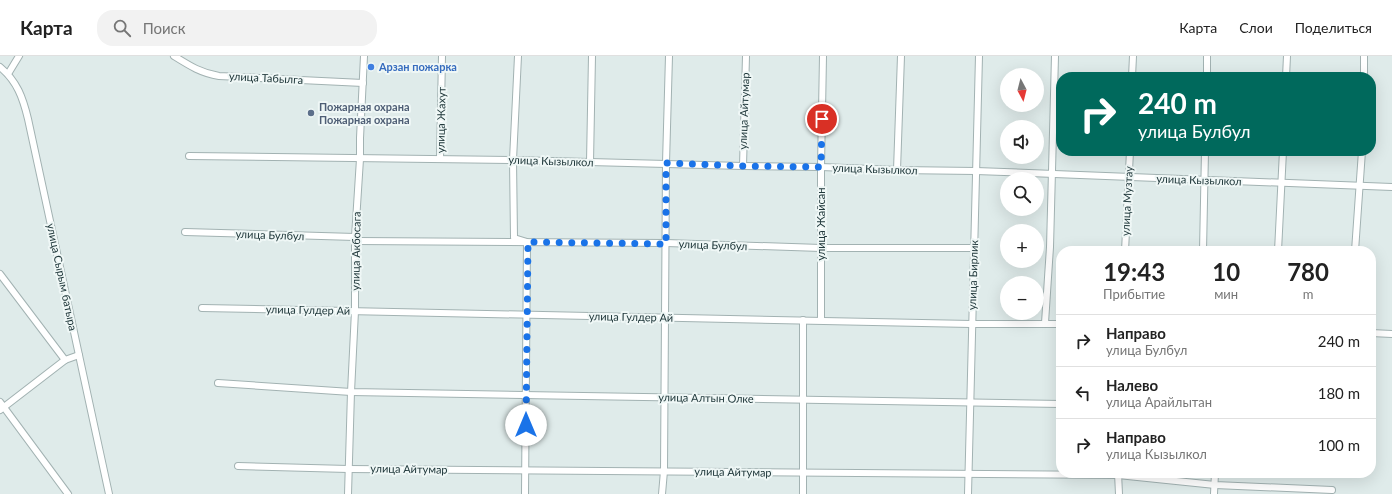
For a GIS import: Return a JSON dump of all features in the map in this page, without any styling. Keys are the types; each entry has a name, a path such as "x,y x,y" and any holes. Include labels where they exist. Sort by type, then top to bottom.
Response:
{"street":[{"path":"8,74 19,56"},
{"name":"улица Табылга","path":"174,56 205,74 219,76 363,83"},
{"name":"улица Акбосага","path":"348,494 355,311 356,239 364,56"},
{"name":"улица Жахут","path":"440,159 442,56"},
{"path":"518,56 513,160 514,238 528,242 525,494"},
{"path":"590,162 592,56"},
{"path":"662,494 664,471 666,163 669,56"},
{"name":"улица Айтумар","path":"743,166 746,56"},
{"name":"улица Жайсан","path":"821,320 823,56"},
{"path":"897,170 901,56"},
{"name":"улица Бирлик","path":"968,494 979,56"},
{"path":"1045,323 1050,247 1055,56"},
{"path":"1132,72 1133,56"},
{"path":"1207,72 1208,56"},
{"path":"1286,72 1287,56"},
{"path":"1364,56 1364,72"},
{"name":"улица Сырым батыра","path":"0,67 8,74 17,86 22,97 28,119 109,494"},
{"name":"улица Кызылкол","path":"189,156 666,163 976,172 1392,187"},
{"name":"улица Музтау","path":"1125,246 1130,156"},
{"path":"1203,246 1205,156"},
{"path":"1278,246 1283,156"},
{"path":"1355,246 1362,156"},
{"name":"улица Булбул","path":"185,232 356,239 821,248 974,248"},
{"path":"0,274 65,360"},
{"name":"улица Гулдер Ай","path":"202,308 972,324 1056,324"},
{"path":"802,320 803,494"},
{"path":"1376,333 1392,334"},
{"path":"68,494 1,406 65,360 79,355"},
{"name":"улица Алтын Олке","path":"218,383 351,392 1056,404"},
{"name":"улица Айтумар","path":"238,466 348,469 1056,474"},
{"path":"1118,478 1119,494"},
{"name":"улица Айтумар","path":"1153,478 1215,485 1332,490"},
{"path":"1214,494 1215,478"}],"place":[{"name":"Арзан пожарка","path":"371,67"},
{"name":"Пожарная охрана Пожарная охрана","path":"311,113"}],"route":[{"path":"526,425 528,242 666,244 666,163 821,167 822,119"}]}
